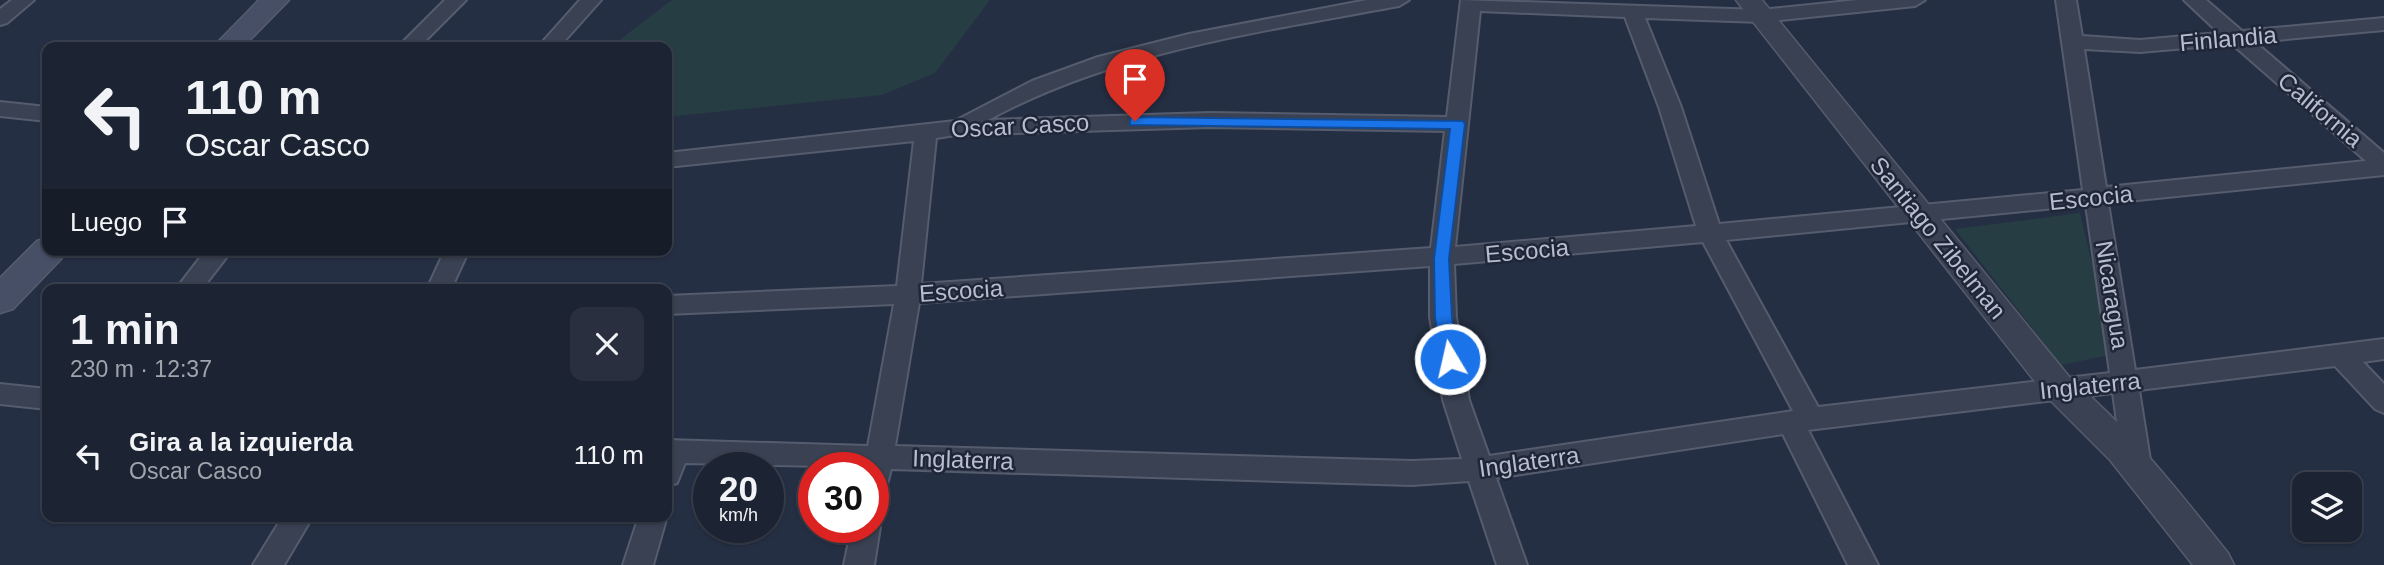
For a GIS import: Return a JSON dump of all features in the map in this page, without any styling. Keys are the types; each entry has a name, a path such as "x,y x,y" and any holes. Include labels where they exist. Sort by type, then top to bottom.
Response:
{"main road":[{"path":"232,42 275,0"},
{"path":"255,42 297,0"},
{"path":"0,272 42,230"},
{"path":"0,300 43,256"}],"street":[{"path":"0,19 24,0"},
{"path":"413,42 456,0"},
{"path":"553,42 591,0"},
{"path":"956,128 1016,96 1065,75 1103,64 1209,34 1399,0"},
{"path":"1512,565 1456,400 1443,317 1442,259 1471,2 1633,11 1915,0"},
{"name":"Nicaragua","path":"2066,0 2137,466"},
{"name":"California","path":"2194,0 2384,166"},
{"name":"Santiago Zibelman","path":"1755,8 2059,388 2094,417 2137,466"},
{"path":"1633,11 1670,107 1711,235 1800,420 1863,565"},
{"name":"Finlandia","path":"2072,42 2140,46 2384,24"},
{"path":"0,109 42,113"},
{"name":"Oscar Casco","path":"672,159 956,128 1210,120 1458,124"},
{"path":"881,452 908,294 926,133"},
{"name":"Escocia","path":"672,305 908,294 1442,259 1920,216 2384,166"},
{"path":"191,284 215,256"},
{"path":"441,284 454,256"},
{"name":"Inglaterra","path":"889,458 1412,473 1478,471 1800,420 2059,388 2126,383 2384,349"},
{"path":"2341,355 2384,402"},
{"path":"0,394 42,398"},
{"name":"Inglaterra","path":"672,459 798,458"},
{"path":"2137,466 2215,565"},
{"path":"268,565 295,522"},
{"path":"638,565 651,522"},
{"path":"859,565 863,543"}],"shaded area":[{"path":"672,0 990,0 935,73 882,95 672,116 672,42 617,42"},
{"path":"2080,213 2114,354 2061,365 1955,229"}],"route":[{"path":"1135,121 1458,124 1442,259 1443,317 1450,359"}]}
